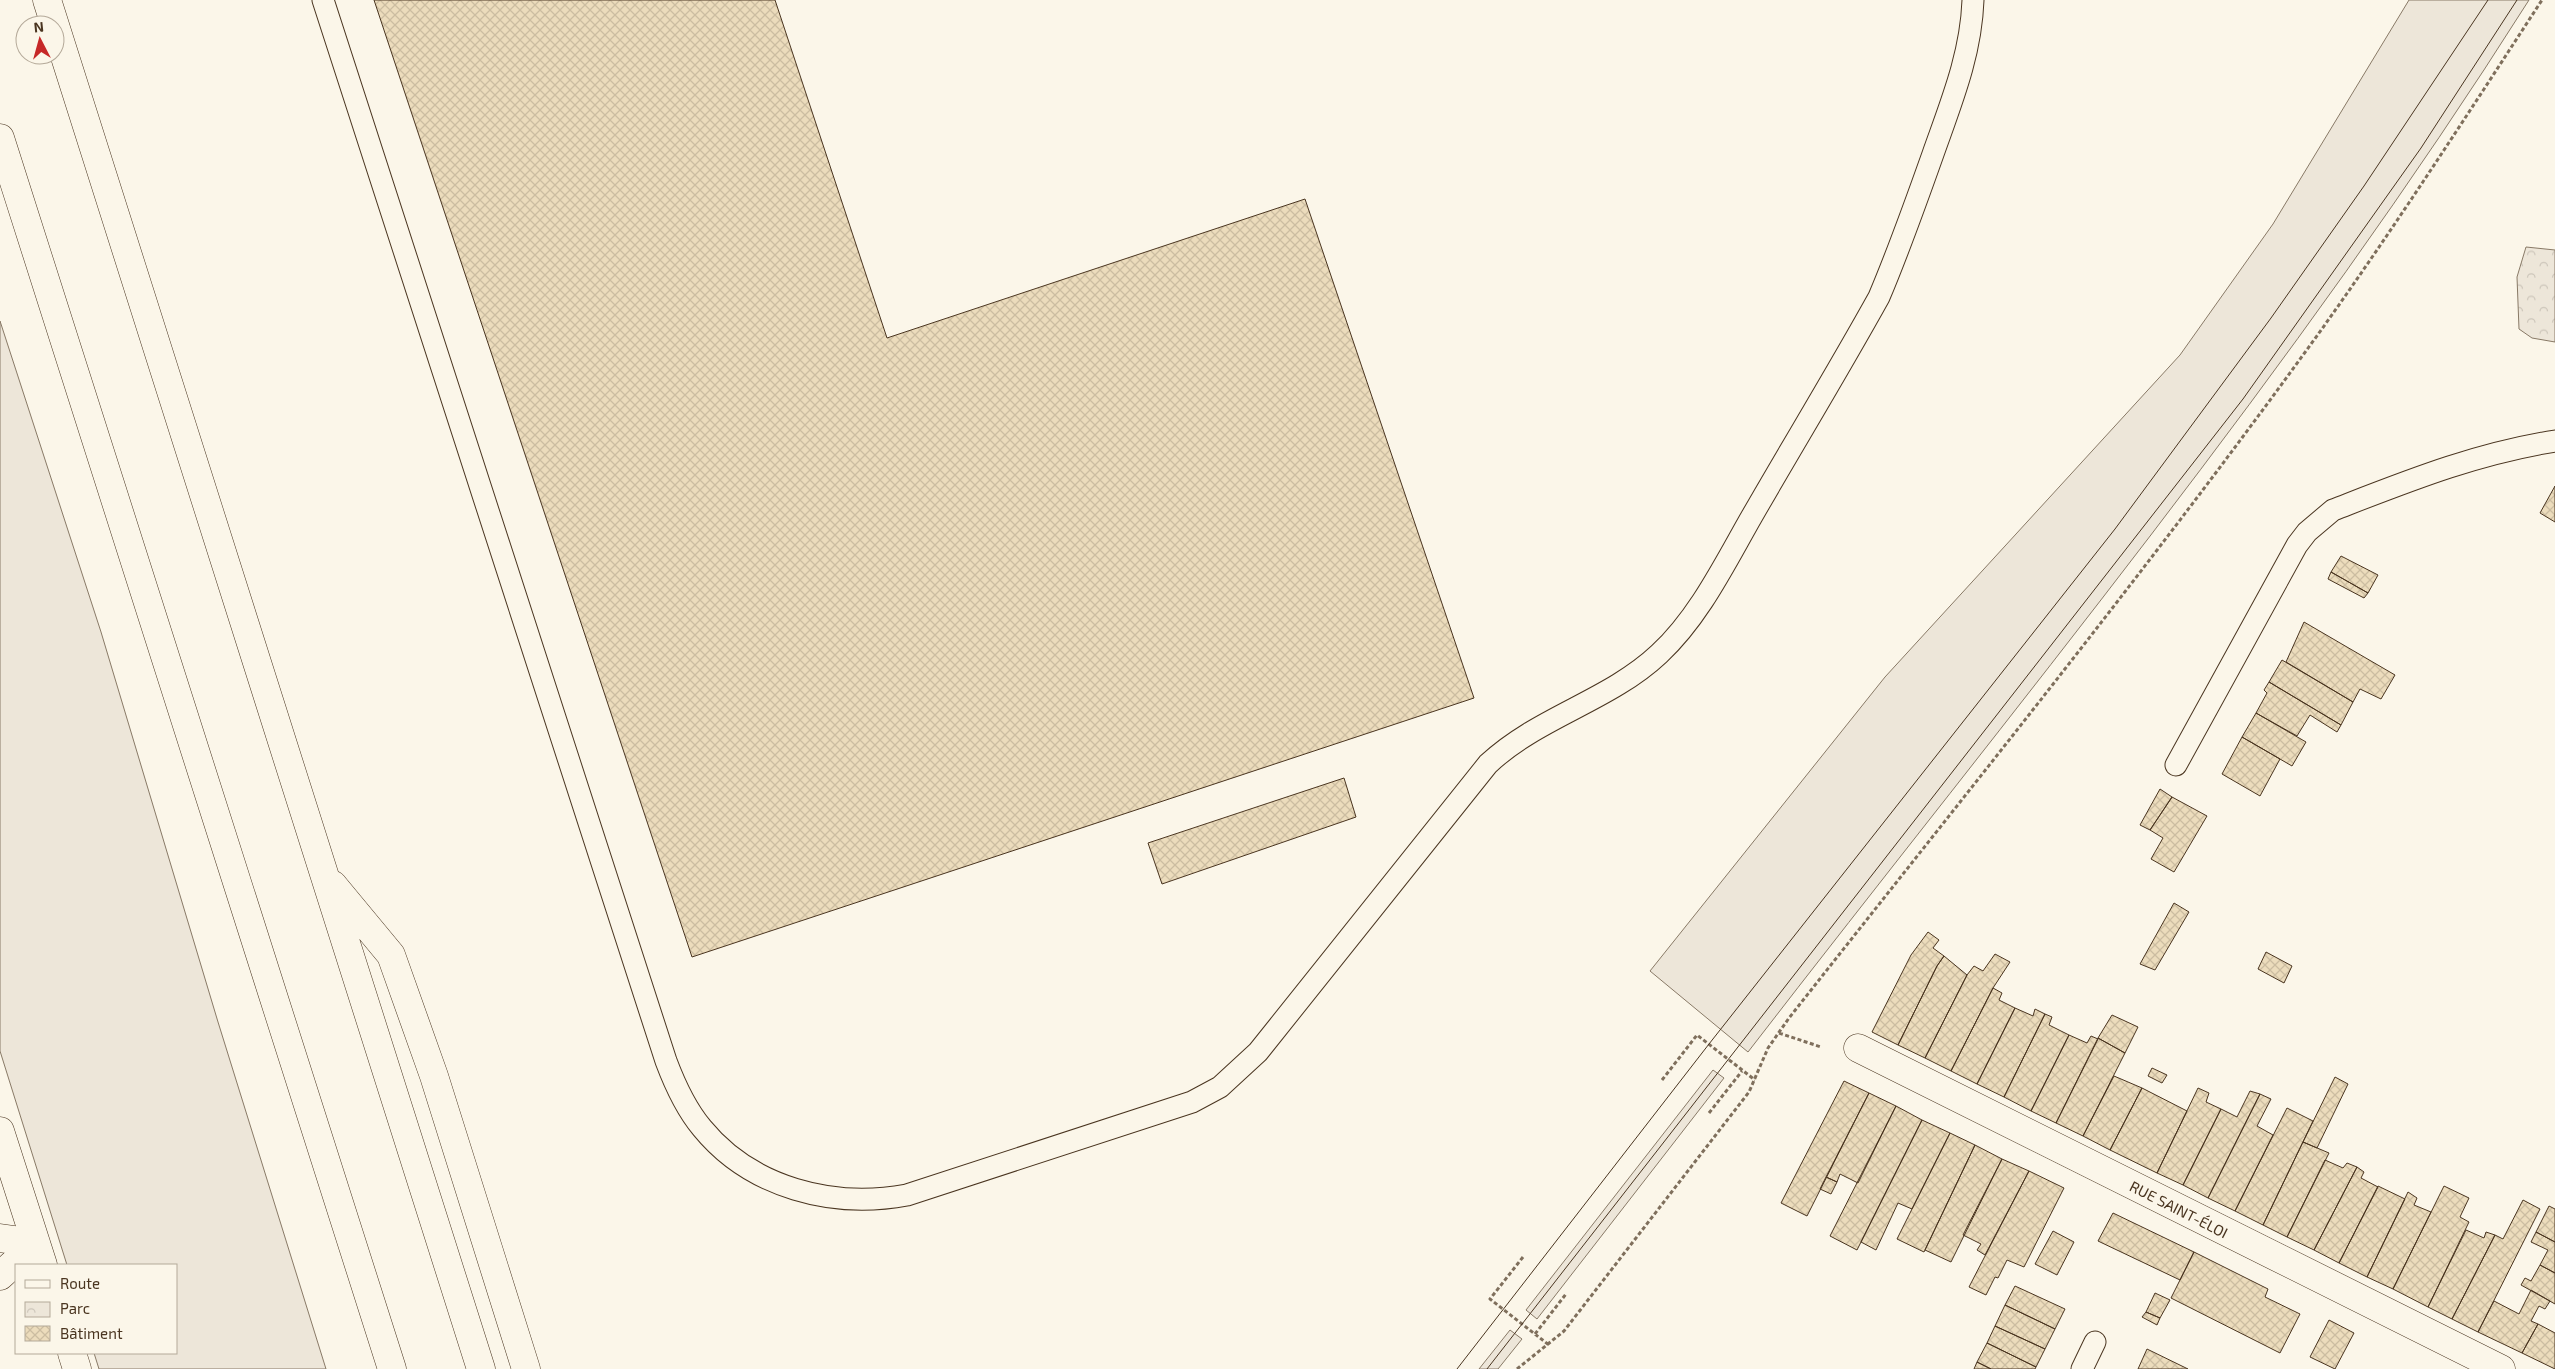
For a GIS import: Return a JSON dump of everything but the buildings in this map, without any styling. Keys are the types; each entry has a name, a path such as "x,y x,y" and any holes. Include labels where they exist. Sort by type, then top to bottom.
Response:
{"main road":[{"path":"47,0 481,1369"},
{"path":"0,138 392,1369"},
{"path":"325,876 391,954 434,1076 526,1369"},
{"name":"RUE SAINT-ÉLOI","path":"1858,1048 2501,1369"},
{"path":"0,1132 40,1254"},
{"path":"0,1238 40,1254"},
{"path":"22,1264 40,1254"},
{"path":"0,1276 15,1268"},
{"path":"72,1354 77,1369"}],"lane":[{"path":"323,0 666,1061 676,1085 701,1128 720,1148 740,1163 764,1177 788,1187 822,1196 850,1200 880,1200 906,1195 1192,1102 1220,1087 1258,1052 1488,764 1507,747 1528,733 1629,679 1660,654 1704,598 1879,297 1898,255 1965,64 1973,0"},
{"path":"2176,765 2297,545 2321,518 2333,510 2441,468 2478,456 2555,441"},
{"path":"2082,1369 2095,1342"}],"path":[{"path":"1517,1369 1564,1331 1749,1092 1768,1048 1789,1018 2123,596 2314,338 2422,184 2542,0"},
{"path":"1662,1080 1696,1035 1755,1080"},
{"path":"1709,1114 1742,1070"},
{"path":"1523,1257 1490,1299 1549,1345"},
{"path":"1535,1334 1566,1294"}],"green space":[{"path":"2409,0 2529,0 2439,137 2346,272 2249,404 2051,665 1748,1052 1650,971 1885,677 2180,355 2273,224"},
{"path":"2526,247 2555,250 2555,342 2532,338 2519,329 2517,277"},
{"path":"0,321 101,632 218,1022 326,1369 99,1369 94,1354 178,1354 178,1264 67,1264 0,1051"},
{"path":"1713,1070 1724,1078 1537,1319 1526,1310"},
{"path":"1510,1330 1522,1339 1498,1369 1479,1369"}],"tram line":[{"path":"1457,1369 1709,1044 2115,529 2271,318 2364,186 2488,0"},
{"path":"1487,1369 2243,399 2421,148 2517,0"}]}
